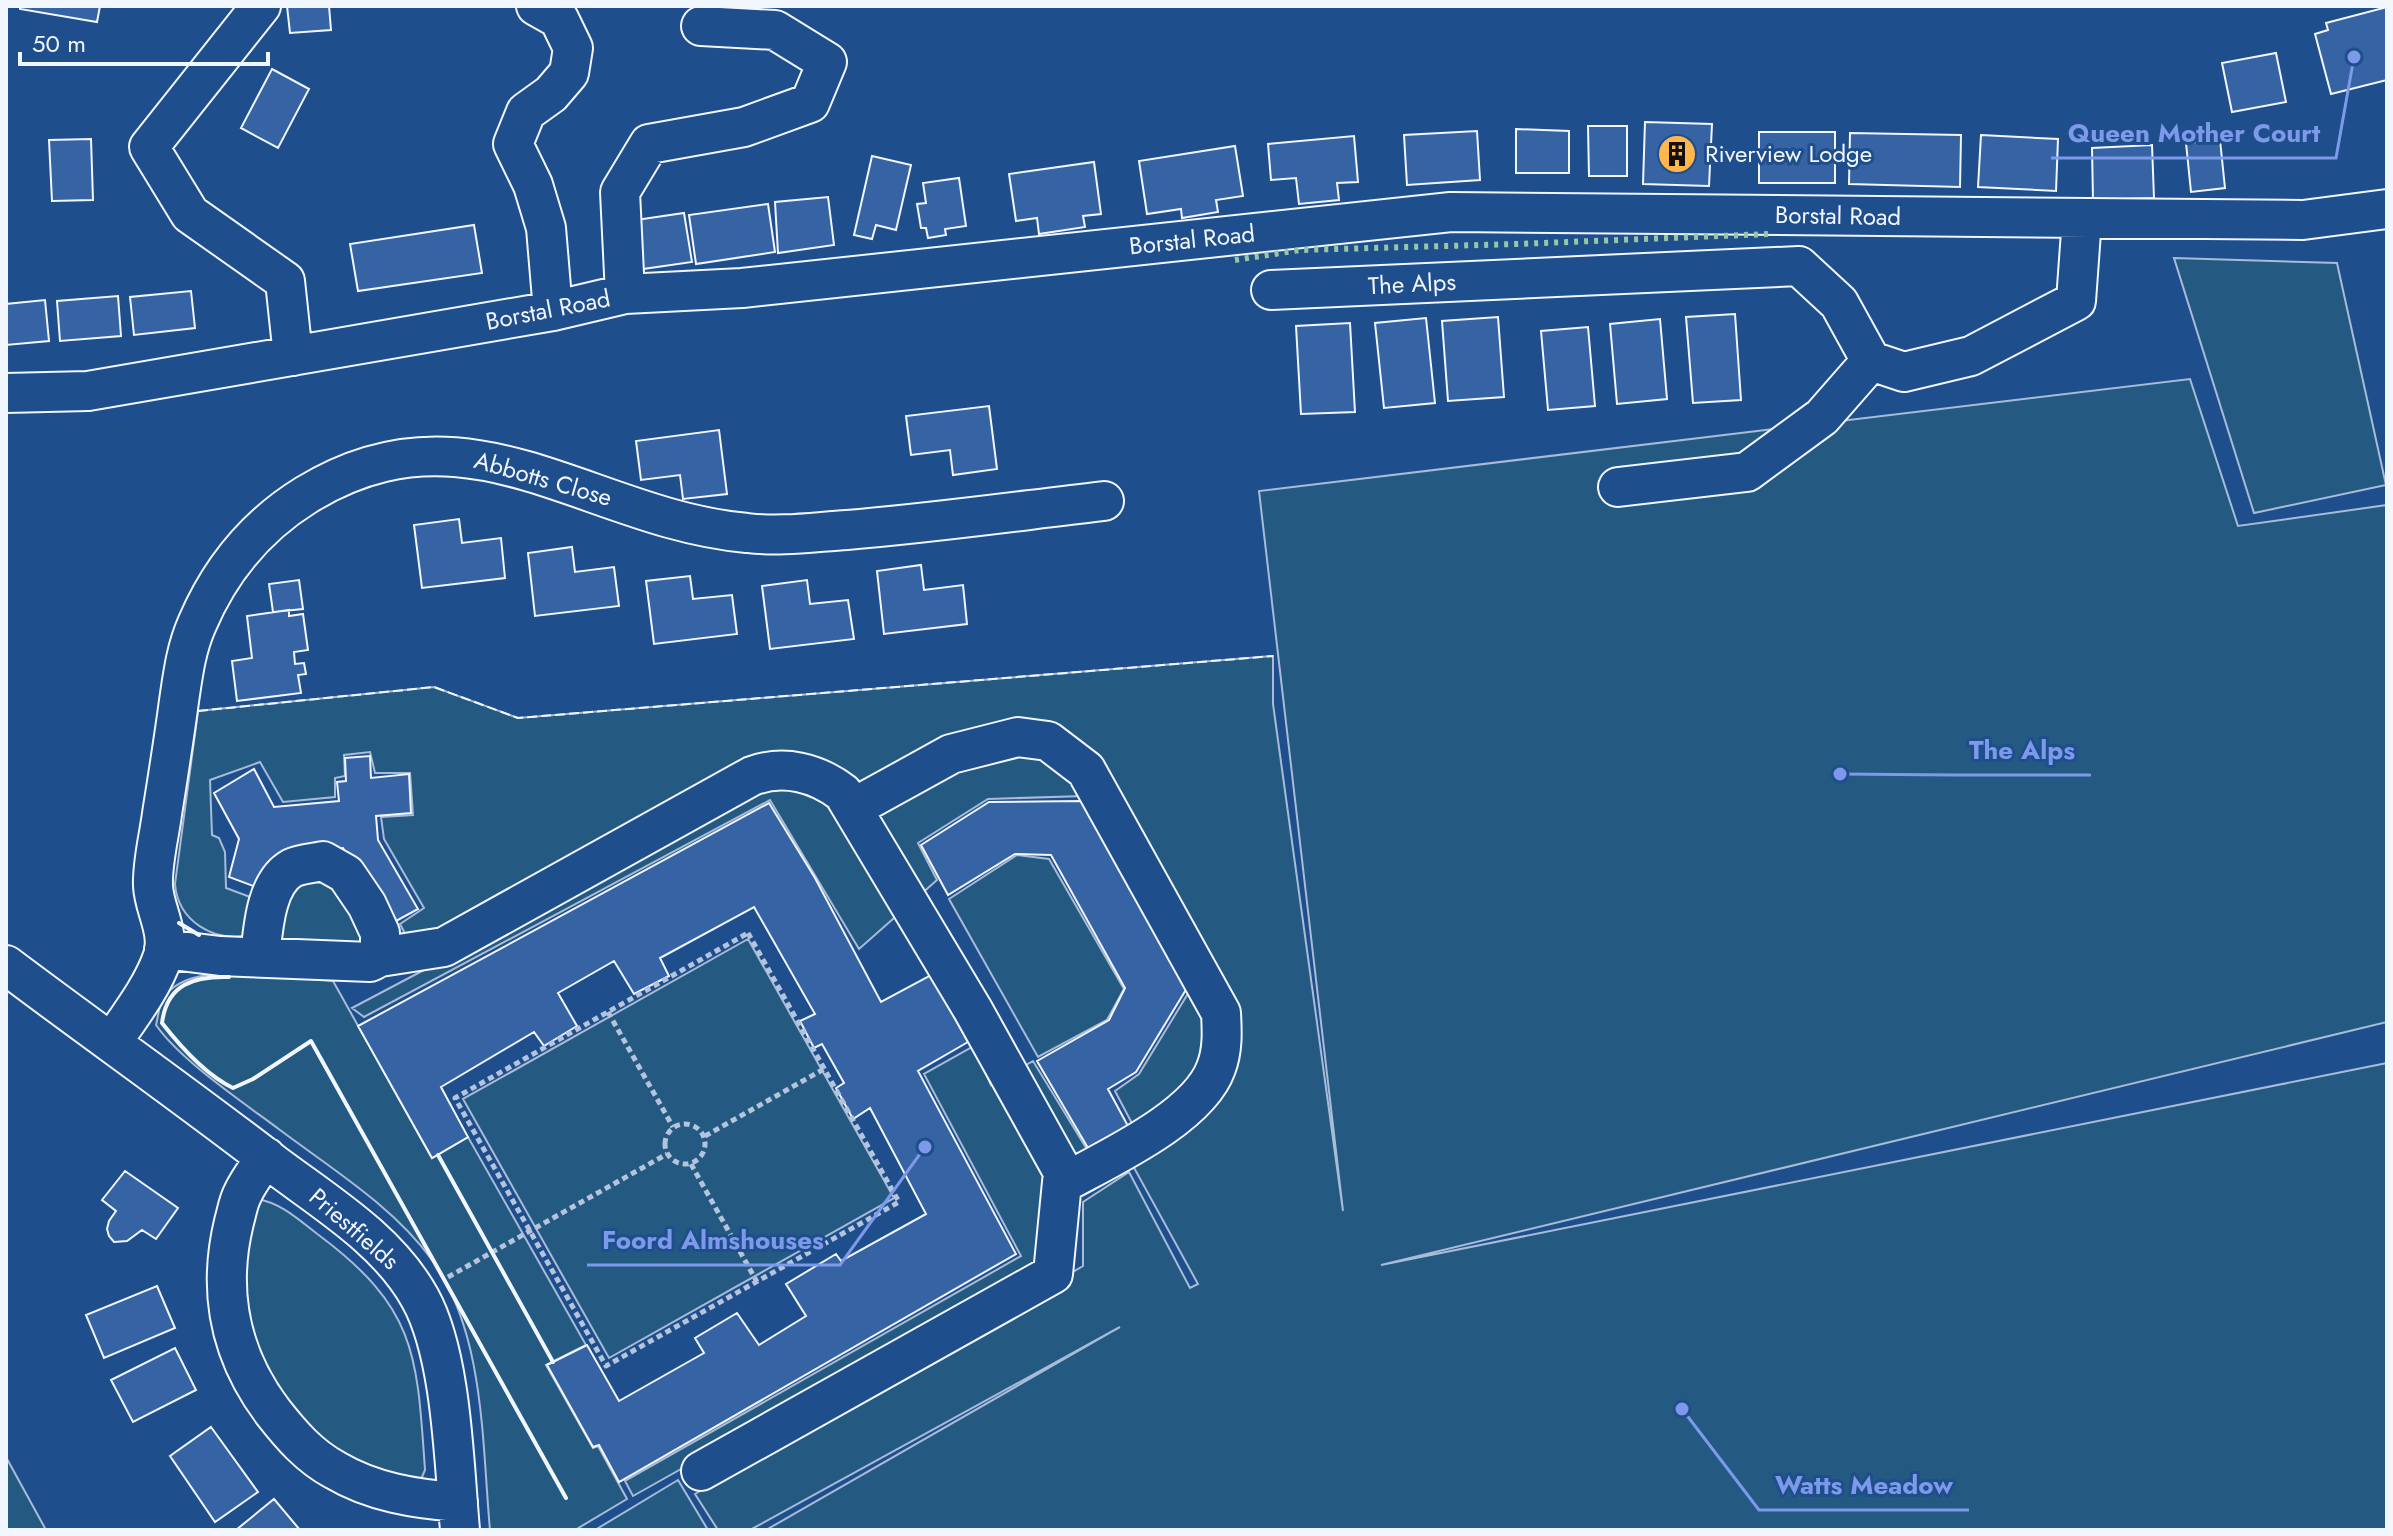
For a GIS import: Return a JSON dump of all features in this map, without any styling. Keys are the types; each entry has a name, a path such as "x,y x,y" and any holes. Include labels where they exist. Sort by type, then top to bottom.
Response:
{"street":[{"path":"261,6 149,147 190,214 285,281 293,356"},
{"path":"536,6 559,19 573,48 569,73 551,94 526,112 513,144 533,185 546,228 553,311"},
{"path":"625,294 620,192 649,144 744,127 810,103 827,62 775,30 701,26"},
{"name":"Borstal Road","path":"6,393 88,391 553,311 625,294 742,288 1451,212 2303,220 2387,209"},
{"path":"1618,487 1747,472 1822,417 1871,361 1904,372 1971,356 2076,301 2082,218"},
{"name":"The Alps","path":"1271,290 1799,266 1839,303 1871,361"},
{"name":"Abbotts Close","path":"164,949 164,934 153,885 183,666 194,629 220,580 258,531 296,502 341,476 401,459 463,457 526,470 692,524 766,535 909,526 1104,501"},
{"path":"853,808 951,754 1018,737 1048,741 1086,770 1221,1013 1222,1038 1216,1069 1195,1098 1167,1125 1062,1184"},
{"path":"112,1042 152,979 164,949 220,956 370,962 380,957 444,947 729,787 766,771 783,769 824,781 843,793 973,1010 1063,1172 1053,1274 701,1471"},
{"path":"260,957 264,913 279,880 292,868 323,861 346,874 367,905 380,933 380,957"},
{"name":"Priestfields","path":"6,965 266,1157 385,1251 400,1267 421,1299 437,1340 448,1406 459,1516 337,1472 295,1440 254,1384 239,1352 230,1320 225,1269 239,1203 266,1157"}],"path":[{"path":"748,933 899,1202 606,1366 455,1098 608,1012 748,933"},
{"path":"608,1012 673,1127"},
{"path":"705,1136 824,1069"},
{"path":"684,1123 696,1126 705,1136 704,1153 691,1164 677,1164 667,1154 665,1139 673,1127 684,1123"},
{"path":"441,1281 667,1154"},
{"path":"691,1164 757,1282"}],"shaded area":[{"path":"2174,258 2337,263 2386,485 2254,513"},
{"path":"2190,379 2238,526 2387,505 2387,1022 1381,1265 2387,1063 2387,1530 766,1530 1120,1327 750,1530 718,1530 695,1494 1083,1266 1083,1202 1129,1172 1190,1288 1198,1284 1132,1164 1076,1194 1073,1249 633,1496 625,1481 1021,1256 924,1074 974,1046 991,1085 1033,1061 1088,1151 1135,1129 1115,1091 1139,1074 1192,987 1084,796 988,799 918,843 937,880 859,949 770,800 364,1017 352,1008 424,970 400,924 424,908 384,839 381,817 413,815 410,773 375,773 370,752 344,755 345,776 335,778 335,797 283,802 260,762 210,780 212,835 219,838 225,852 226,888 261,901 249,935 236,937 223,936 200,926 183,909 178,897 175,884 198,711 434,687 518,718 1273,656 1273,704 1343,1211 1259,491"},
{"path":"1017,855 1049,859 1124,989 1107,1020 1038,1057 949,899"},
{"path":"327,876 361,911 365,954 266,951 281,890"},
{"path":"748,939 894,1198 609,1358 463,1099"},
{"path":"243,971 333,981 432,1158 468,1137 586,1345 546,1365 593,1448 598,1446 627,1499 575,1530 490,1530 482,1426 472,1355 449,1289 432,1260 381,1206 214,1081 181,1053 156,1025 162,1000 178,984 199,976"},
{"path":"257,1199 275,1204 290,1213 352,1262 394,1312 406,1337 419,1395 425,1470 419,1484 330,1455 266,1385 236,1279"},
{"path":"6,1457 46,1530 6,1530"},
{"path":"678,1480 708,1530 595,1530"}],"building":[{"path":"20,6 100,6 97,22 20,9"},
{"path":"287,6 329,6 331,30 290,33"},
{"path":"2387,7 2387,80 2331,94 2315,34 2328,30 2326,23"},
{"path":"2276,53 2286,102 2232,112 2222,63"},
{"path":"272,69 309,89 278,148 241,128"},
{"name":"Riverview Lodge","path":"1645,122 1712,124 1709,186 1643,184"},
{"path":"1588,126 1627,126 1627,176 1589,176"},
{"path":"1516,129 1569,131 1569,173 1516,173"},
{"path":"1477,131 1480,180 1407,185 1404,135"},
{"path":"1759,132 1835,132 1835,183 1759,183"},
{"path":"1850,133 1961,135 1960,187 1849,184"},
{"path":"1981,135 2058,139 2056,191 1978,187"},
{"path":"1354,136 1358,182 1337,183 1339,200 1299,204 1296,178 1271,180 1268,144"},
{"path":"91,139 93,200 52,201 49,140"},
{"path":"2220,140 2225,188 2191,192 2186,143"},
{"path":"2152,145 2154,198 2093,200 2092,148"},
{"path":"1235,146 1243,196 1216,200 1218,212 1182,218 1181,209 1147,214 1139,161"},
{"path":"872,156 911,165 896,230 876,225 872,239 854,235"},
{"path":"1094,162 1101,214 1083,216 1085,227 1039,234 1037,218 1016,221 1009,174"},
{"path":"959,178 966,226 945,229 946,235 928,238 926,228 921,228 917,204 926,203 923,183"},
{"path":"828,197 834,245 778,253 775,202"},
{"path":"768,204 775,252 696,264 689,215"},
{"path":"684,213 692,262 636,270 629,221"},
{"path":"474,225 482,273 358,291 350,244"},
{"path":"191,291 195,328 134,335 130,297"},
{"path":"118,296 121,336 60,341 57,301"},
{"path":"45,300 49,341 6,345 6,304"},
{"path":"1735,314 1741,400 1693,403 1686,317"},
{"path":"1498,317 1504,397 1448,401 1442,321"},
{"path":"1426,318 1435,403 1384,408 1375,323"},
{"path":"1660,319 1667,399 1617,404 1610,324"},
{"path":"1350,323 1355,412 1301,414 1296,326"},
{"path":"1588,327 1595,406 1548,410 1541,331"},
{"path":"989,406 997,469 953,475 950,450 911,455 906,416"},
{"path":"719,430 727,494 683,499 680,475 641,480 636,441"},
{"path":"459,519 462,543 501,538 505,578 422,588 414,525"},
{"path":"572,547 575,572 614,567 619,606 535,616 528,553"},
{"path":"921,565 924,590 963,585 967,624 884,634 877,571"},
{"path":"690,576 693,599 732,595 737,634 654,644 646,581"},
{"path":"299,580 303,609 273,612 269,584"},
{"path":"807,580 810,604 848,600 854,639 770,649 762,586"},
{"path":"289,610 289,616 303,614 308,650 294,652 295,664 304,663 306,674 298,675 301,693 237,701 232,661 252,658 247,616"},
{"path":"370,756 371,778 409,774 411,813 376,816 378,840 418,909 387,926 343,848 281,856 267,891 229,877 239,839 214,793 254,769 274,807 339,801 337,782 346,781 345,758"},
{"path":"1082,801 1187,988 1136,1072 1108,1089 1128,1126 1088,1148 1037,1061 1109,1020 1125,988 1051,855 1015,854 948,895 921,845 989,802"},
{"path":"769,803 815,878 881,1002 931,975 968,1042 918,1071 1016,1254 619,1482 599,1445 593,1447 547,1365 587,1345 619,1401 704,1353 695,1338 737,1313 759,1345 806,1316 786,1284 836,1254 841,1261 926,1214 870,1108 853,1119 836,1088 844,1083 822,1044 814,1048 800,1021 815,1014 754,907 660,958 669,976 634,994 614,961 558,993 577,1026 544,1046 534,1032 441,1087 468,1137 432,1158 358,1026"},
{"path":"125,1171 178,1208 156,1239 142,1230 127,1241 114,1242 109,1236 109,1221 116,1211 102,1200"},
{"path":"157,1286 175,1328 104,1358 86,1315"},
{"path":"175,1348 196,1390 133,1422 111,1380"},
{"path":"211,1427 258,1492 215,1522 170,1456"},
{"path":"274,1499 300,1530 236,1530"}],"hedge":[{"path":"1235,260 1300,250 1770,234"}],"fence":[{"path":"198,711 434,687 518,718 1273,656"}],"wall":[{"path":"179,923 199,935"},
{"path":"229,977 204,978 184,985 170,999 162,1023 203,1068 233,1088 253,1079 311,1041 566,1498"},
{"path":"438,1155 553,1362"}],"place":[{"name":"Queen Mother Court","path":"2354,57"},
{"name":"Riverview Lodge","path":"1677,154"},
{"name":"The Alps","path":"1840,774"},
{"name":"Foord Almshouses","path":"925,1147"},
{"name":"Watts Meadow","path":"1682,1409"}]}
